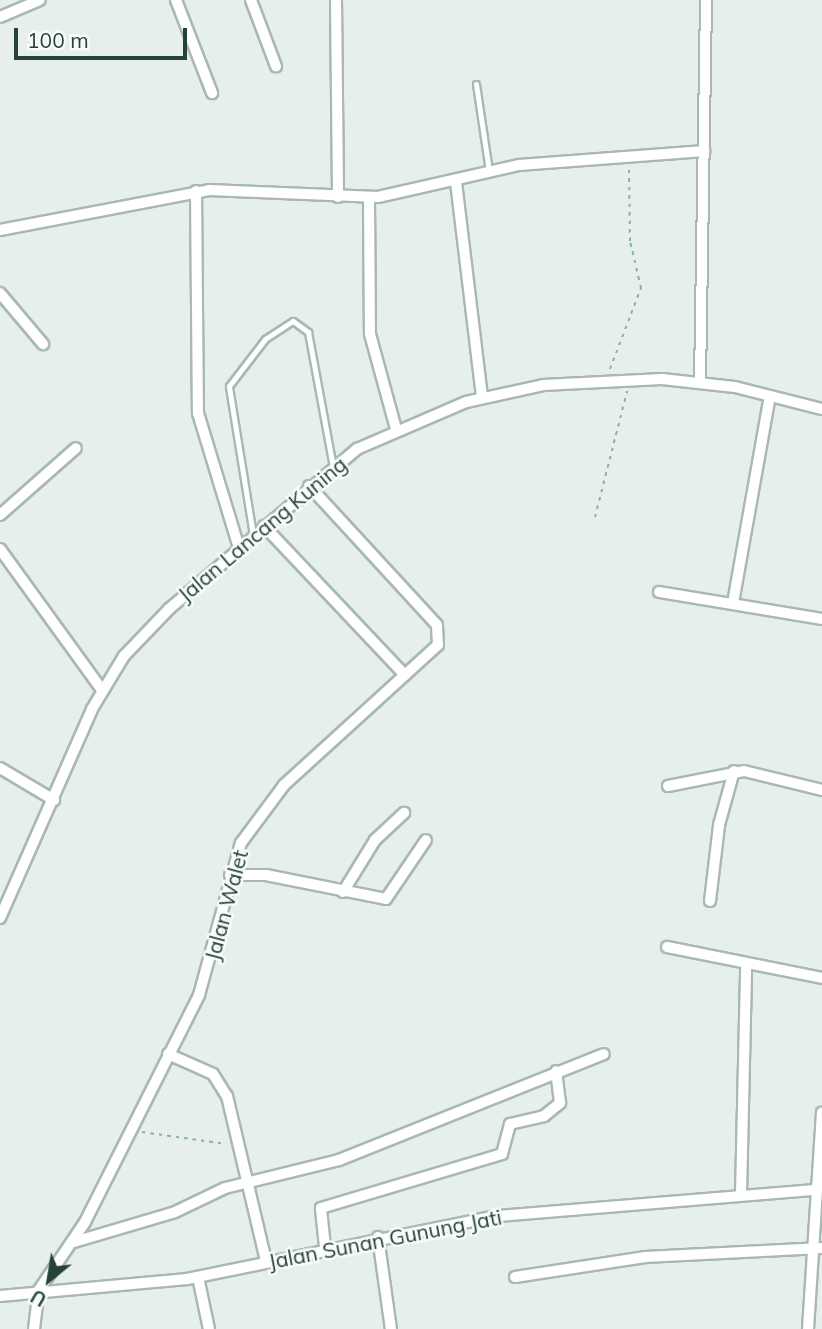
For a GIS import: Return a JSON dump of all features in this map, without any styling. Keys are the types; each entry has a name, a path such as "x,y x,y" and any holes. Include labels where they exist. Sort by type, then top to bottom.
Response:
{"street":[{"path":"0,18 40,0"},
{"path":"251,0 276,66"},
{"path":"336,0 338,197"},
{"path":"701,382 706,0"},
{"path":"182,2 212,93"},
{"path":"0,230 196,191 369,198 456,182 489,172 629,155 704,151"},
{"path":"456,182 482,397"},
{"path":"196,191 198,413 239,548"},
{"path":"369,198 370,334 396,429"},
{"path":"0,293 43,344"},
{"name":"Jalan Lancang Kuning","path":"0,918 102,690 141,637 333,467 396,429 482,397 611,381 701,382 822,409"},
{"path":"733,603 770,396"},
{"path":"0,515 76,448"},
{"name":"Jalan Walet","path":"34,1329 39,1290 74,1242 211,966 230,875 241,843 284,785 438,645 437,625 309,486"},
{"path":"264,526 405,675"},
{"path":"0,549 102,690"},
{"path":"659,592 822,619"},
{"path":"0,768 54,800"},
{"path":"710,901 734,771"},
{"path":"668,786 734,771 822,790"},
{"path":"342,892 375,840 404,813"},
{"path":"230,875 266,875 386,900 426,840"},
{"path":"667,947 746,965 822,978"},
{"path":"741,1194 746,965"},
{"path":"168,1054 213,1074 227,1096 234,1144 266,1261"},
{"path":"74,1242 245,1183 339,1160 604,1054"},
{"path":"325,1247 321,1208 502,1154 510,1124 544,1116 560,1103 556,1071"},
{"path":"822,1112 808,1246 808,1324 822,1320"},
{"name":"Jalan Sunan Gunung Jati","path":"0,1296 198,1276 325,1247 497,1216 813,1190"},
{"path":"378,1237 391,1329"},
{"path":"515,1277 645,1256 808,1246 822,1248"},
{"path":"198,1276 209,1329"}],"lane":[{"path":"476,84 489,172"},
{"path":"253,536 229,386 265,339 293,321 308,332 333,467"}],"path":[{"path":"611,381 612,351 641,288 630,241 629,155"},
{"path":"595,517 603,496 601,473 621,433 628,380"},
{"path":"131,1128 234,1144"}]}
